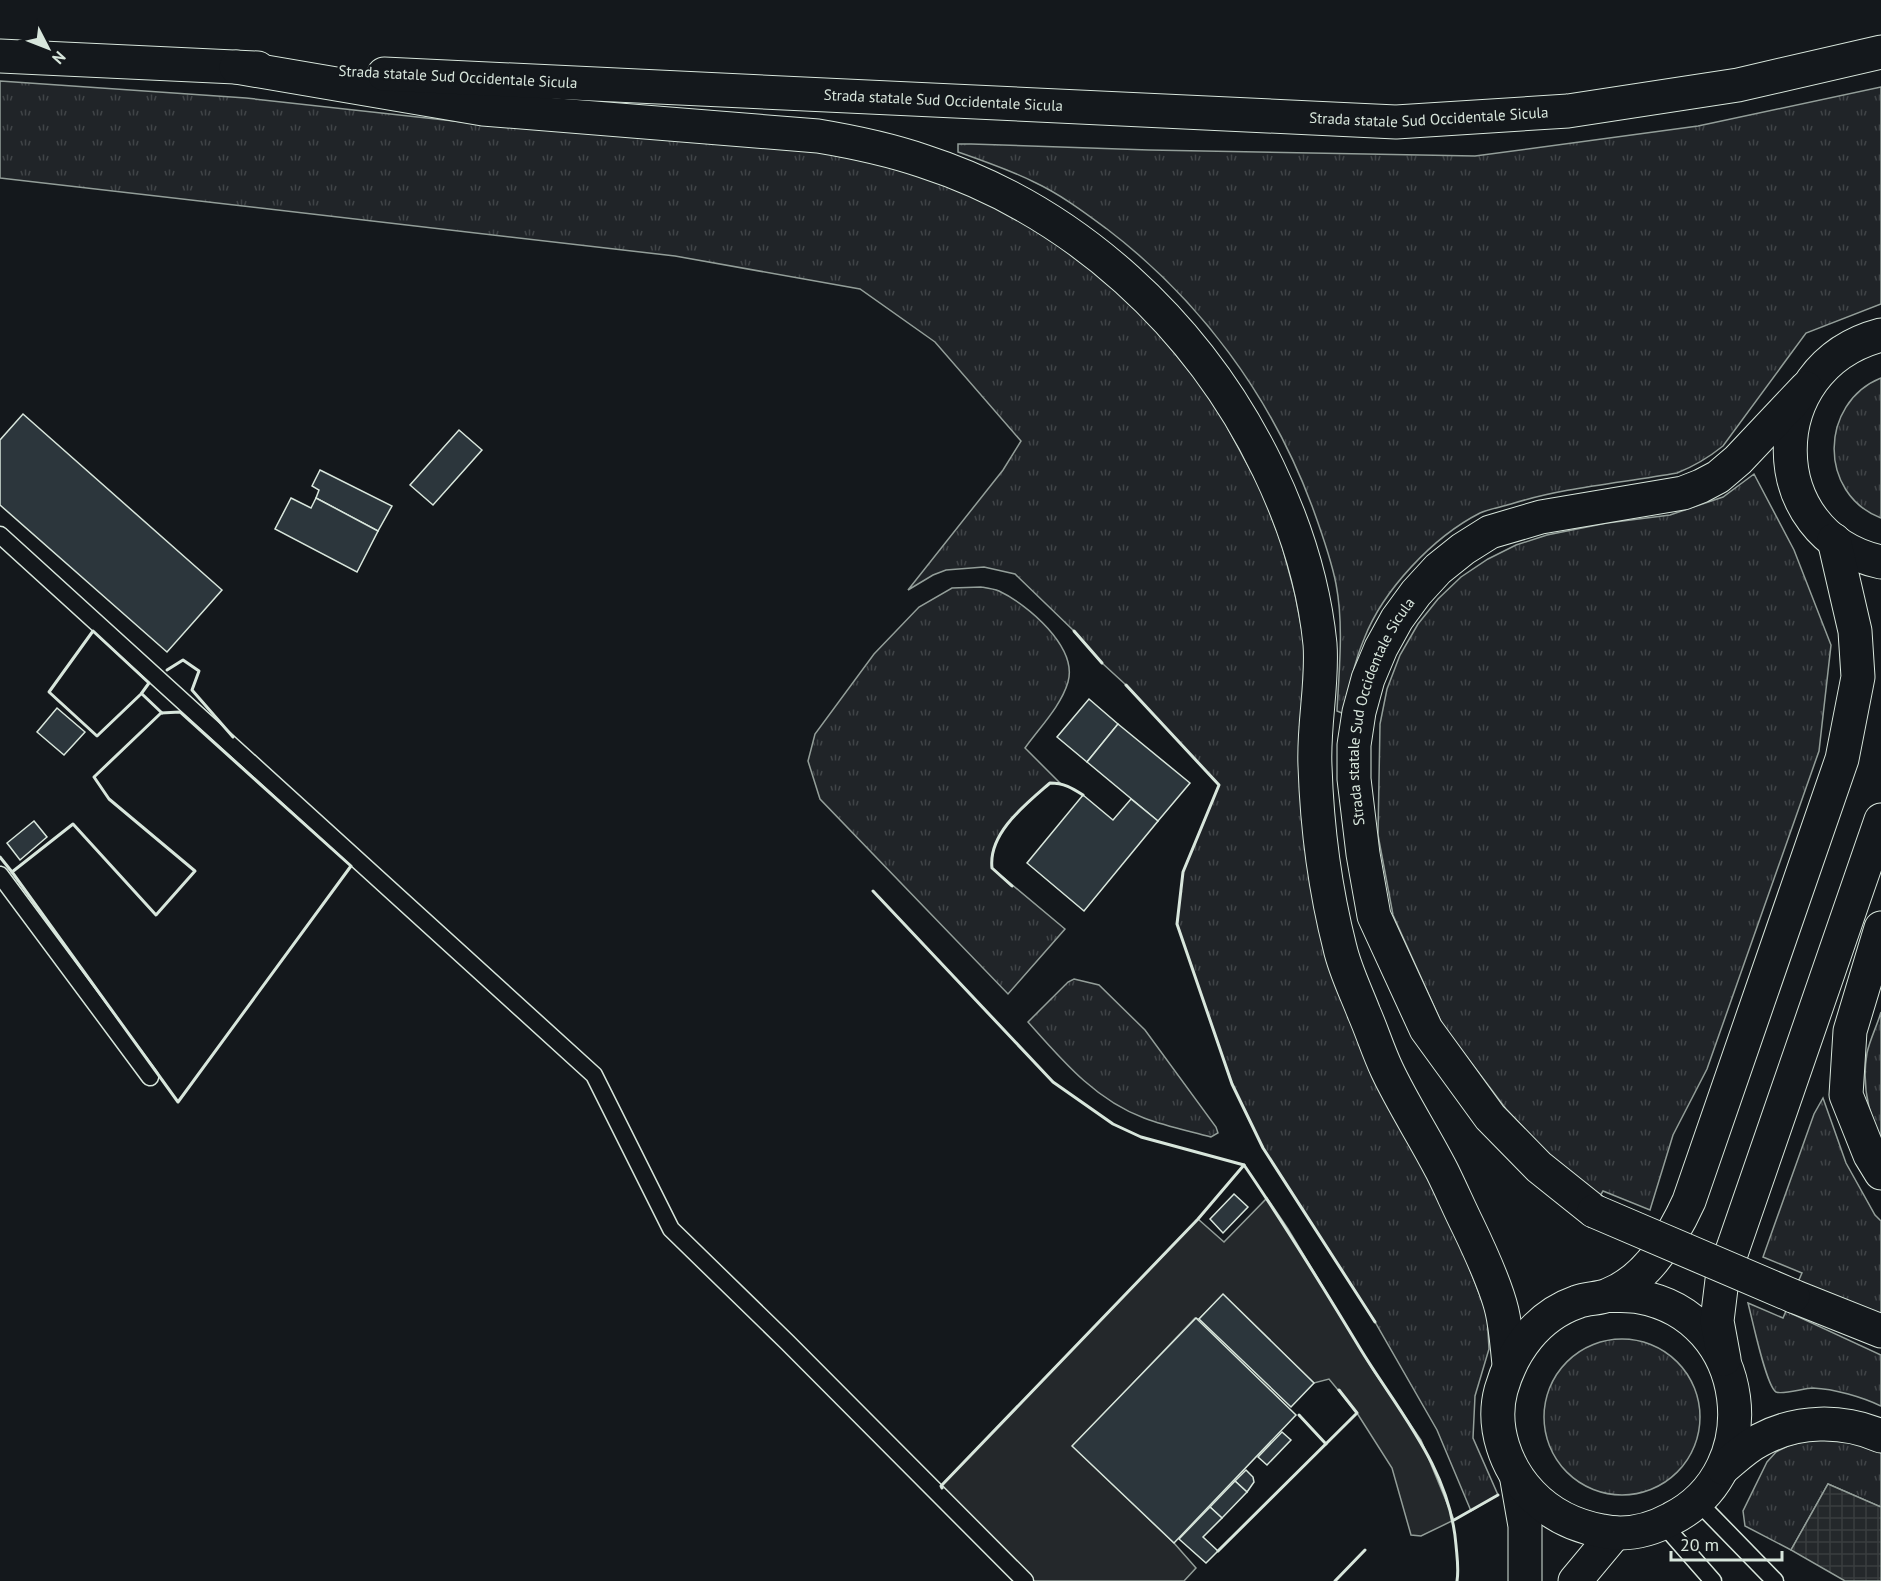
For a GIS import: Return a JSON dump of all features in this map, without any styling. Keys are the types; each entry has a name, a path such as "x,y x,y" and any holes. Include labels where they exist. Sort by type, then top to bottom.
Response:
{"main road":[{"name":"Strada statale Sud Occidentale Sicula","path":"0,57 1396,122 1568,111 1738,85 1881,52"},
{"path":"236,67 483,109 818,136 872,146 924,161 965,177 1023,205 1070,234 1113,266 1153,303 1190,345 1223,388 1252,436 1276,485 1296,537 1311,591 1320,645 1314,764 1321,849 1340,952 1386,1069 1442,1171 1478,1247 1502,1311 1509,1364"},
{"name":"Strada statale Sud Occidentale Sicula","path":"1881,335 1866,339 1834,357 1738,460 1718,477 1701,486 1683,493 1541,516 1490,532 1463,549 1424,585 1397,619 1368,679 1359,712 1354,745 1354,779 1363,854 1374,916 1426,1029 1490,1117 1539,1167 1594,1211 1881,1331"},
{"path":"1806,388 1792,424 1789,446 1796,488 1805,507 1834,540 1852,552 1881,562"},
{"path":"1608,1295 1635,1277 1659,1254 1676,1229 1689,1201 1842,759 1858,677 1855,631 1834,540"},
{"path":"1517,1480 1544,1508 1577,1526 1615,1533 1639,1532 1681,1515 1698,1502 1712,1486 1723,1468 1735,1434 1735,1396 1724,1361 1718,1321 1722,1280 1881,820"},
{"path":"1881,928 1850,1031 1846,1095 1870,1155 1881,1173"},
{"path":"1525,1581 1525,1526 1517,1480 1504,1452 1498,1423 1500,1393 1509,1364 1526,1338 1550,1316 1578,1301 1608,1295 1640,1297 1666,1305 1690,1319 1709,1338 1724,1361"},
{"path":"1723,1468 1760,1440 1781,1431 1804,1426 1848,1425 1881,1436"},
{"path":"1575,1581 1615,1533"}],"lane":[{"path":"0,535 594,1076 671,1229 1025,1581"},
{"path":"0,875 150,1077"},
{"path":"1698,1502 1775,1581"},
{"path":"1663,1524 1713,1581"}],"green space":[{"path":"0,81 246,98 481,124 816,151 868,161 919,175 969,195 1016,218 1061,246 1103,278 1142,314 1211,397 1262,492 1281,542 1295,594 1305,646 1299,764 1428,1178 1464,1254 1487,1314 1489,1349 1475,1396 1473,1438 1498,1495 1471,1511 1437,1430 1375,1322 1263,1148 1232,1084 1177,924 1183,872 1219,785 1074,631 1015,574 984,567 946,570 908,590 1003,470 1021,441 935,342 860,289 675,256 0,178"},
{"path":"1881,87 1881,304 1806,333 1723,446 1696,465 1677,473 1572,489 1531,498 1491,509 1462,523 1411,567 1384,602 1357,657 1344,714 1337,711 1340,616 1336,584 1326,545 1295,465 1254,389 1202,319 1141,257 1107,229 1044,187 958,152 958,144 971,144 1475,156 1698,126"},
{"path":"1881,378 1881,518 1860,506 1846,490 1837,470 1834,448 1837,427 1846,407 1861,390"},
{"path":"1754,474 1794,550 1831,645 1819,751 1707,1069 1673,1135 1650,1210 1603,1191 1600,1196 1552,1158 1506,1109 1442,1024 1393,915 1378,835 1380,724 1387,689 1400,655 1418,624 1438,599 1461,577 1488,559 1516,545 1547,535 1607,523 1670,515 1723,497"},
{"path":"981,587 999,591 1036,616 1058,641 1069,669 1065,691 1050,716 1025,748 1060,783 1050,783 1010,820 1002,831 992,855 992,868 1065,929 1008,994 820,799 808,761 815,734 874,654 919,607 952,588"},
{"path":"1074,979 1099,985 1145,1030 1216,1127 1218,1133 1211,1137 1160,1124 1126,1110 1094,1089 1053,1050 1028,1022 1068,982"},
{"path":"1881,1012 1881,1140 1870,1108 1865,1075 1868,1048"},
{"path":"1823,1098 1846,1163 1875,1215 1881,1221 1881,1317 1798,1282 1802,1273 1763,1257 1814,1114"},
{"path":"1748,1303 1783,1318 1786,1311 1881,1355 1881,1406 1830,1390 1813,1388 1776,1392 1768,1378"},
{"path":"1622,1339 1637,1340 1652,1345 1677,1362 1694,1387 1699,1402 1699,1432 1694,1447 1677,1472 1652,1489 1637,1494 1622,1495 1607,1494 1592,1489 1567,1472 1550,1447 1545,1432 1544,1417 1545,1402 1550,1387 1567,1362 1592,1345 1607,1340"},
{"path":"1815,1439 1847,1440 1881,1451 1881,1507 1828,1484 1791,1550 1745,1526 1743,1511 1767,1462 1776,1452 1790,1445"}],"shaded area":[{"path":"1267,1198 1373,1370 1421,1440 1454,1520 1421,1536 1411,1535 1392,1468 1357,1413 1329,1379 1314,1383 1223,1295 1199,1319 1195,1318 1073,1446 1174,1543 1196,1568 1184,1581 1033,1581 941,1486 1198,1219 1224,1242"},
{"path":"1828,1484 1881,1507 1881,1581 1845,1581 1791,1550"}],"building":[{"path":"23,414 222,590 167,652 0,505 0,440"},
{"path":"459,430 482,450 433,505 410,485"},
{"path":"320,470 392,506 378,531 316,498 319,490 312,486"},
{"path":"291,498 311,508 316,498 378,531 357,572 275,529"},
{"path":"1089,699 1118,724 1087,762 1057,737"},
{"path":"57,708 85,732 64,755 37,732"},
{"path":"1118,724 1190,783 1158,821 1087,762"},
{"path":"1083,795 1113,820 1131,799 1158,821 1084,911 1027,863"},
{"path":"34,821 47,837 20,860 7,843"},
{"path":"1234,1194 1248,1207 1223,1233 1210,1219"},
{"path":"1223,1294 1314,1383 1291,1407 1199,1319"},
{"path":"1196,1318 1296,1415 1174,1543 1072,1446"},
{"path":"1282,1432 1291,1440 1267,1465 1258,1457"},
{"path":"1246,1470 1253,1477 1254,1482 1247,1492 1235,1481"},
{"path":"1235,1481 1247,1492 1222,1518 1210,1507"},
{"path":"1210,1507 1222,1518 1203,1537 1218,1551 1206,1563 1179,1539"}],"wall":[{"path":"93,631 149,683 141,694 97,736 49,692 93,631"},
{"path":"1074,631 1102,663"},
{"path":"167,670 183,660 199,671 192,690 233,737"},
{"path":"1126,685 1219,785 1183,872 1177,924 1232,1084 1263,1148 1375,1322"},
{"path":"142,694 162,713"},
{"path":"180,712 351,866 178,1102 12,872 73,824 156,915 195,871 109,799 94,777 161,713 180,712"},
{"path":"1012,886 992,868 992,855 1002,831 1020,810 1050,783 1068,786 1083,795"},
{"path":"0,857 12,872"},
{"path":"873,891 1053,1082 1113,1124 1141,1137 1244,1165 1421,1442 1444,1491 1452,1517 1456,1545 1457,1581"},
{"path":"942,1488 941,1486 1198,1219 1244,1165"},
{"path":"1218,1551 1357,1413 1339,1390"},
{"path":"1299,1415 1326,1444"},
{"path":"1454,1520 1498,1495"},
{"path":"1335,1581 1365,1550"}]}
